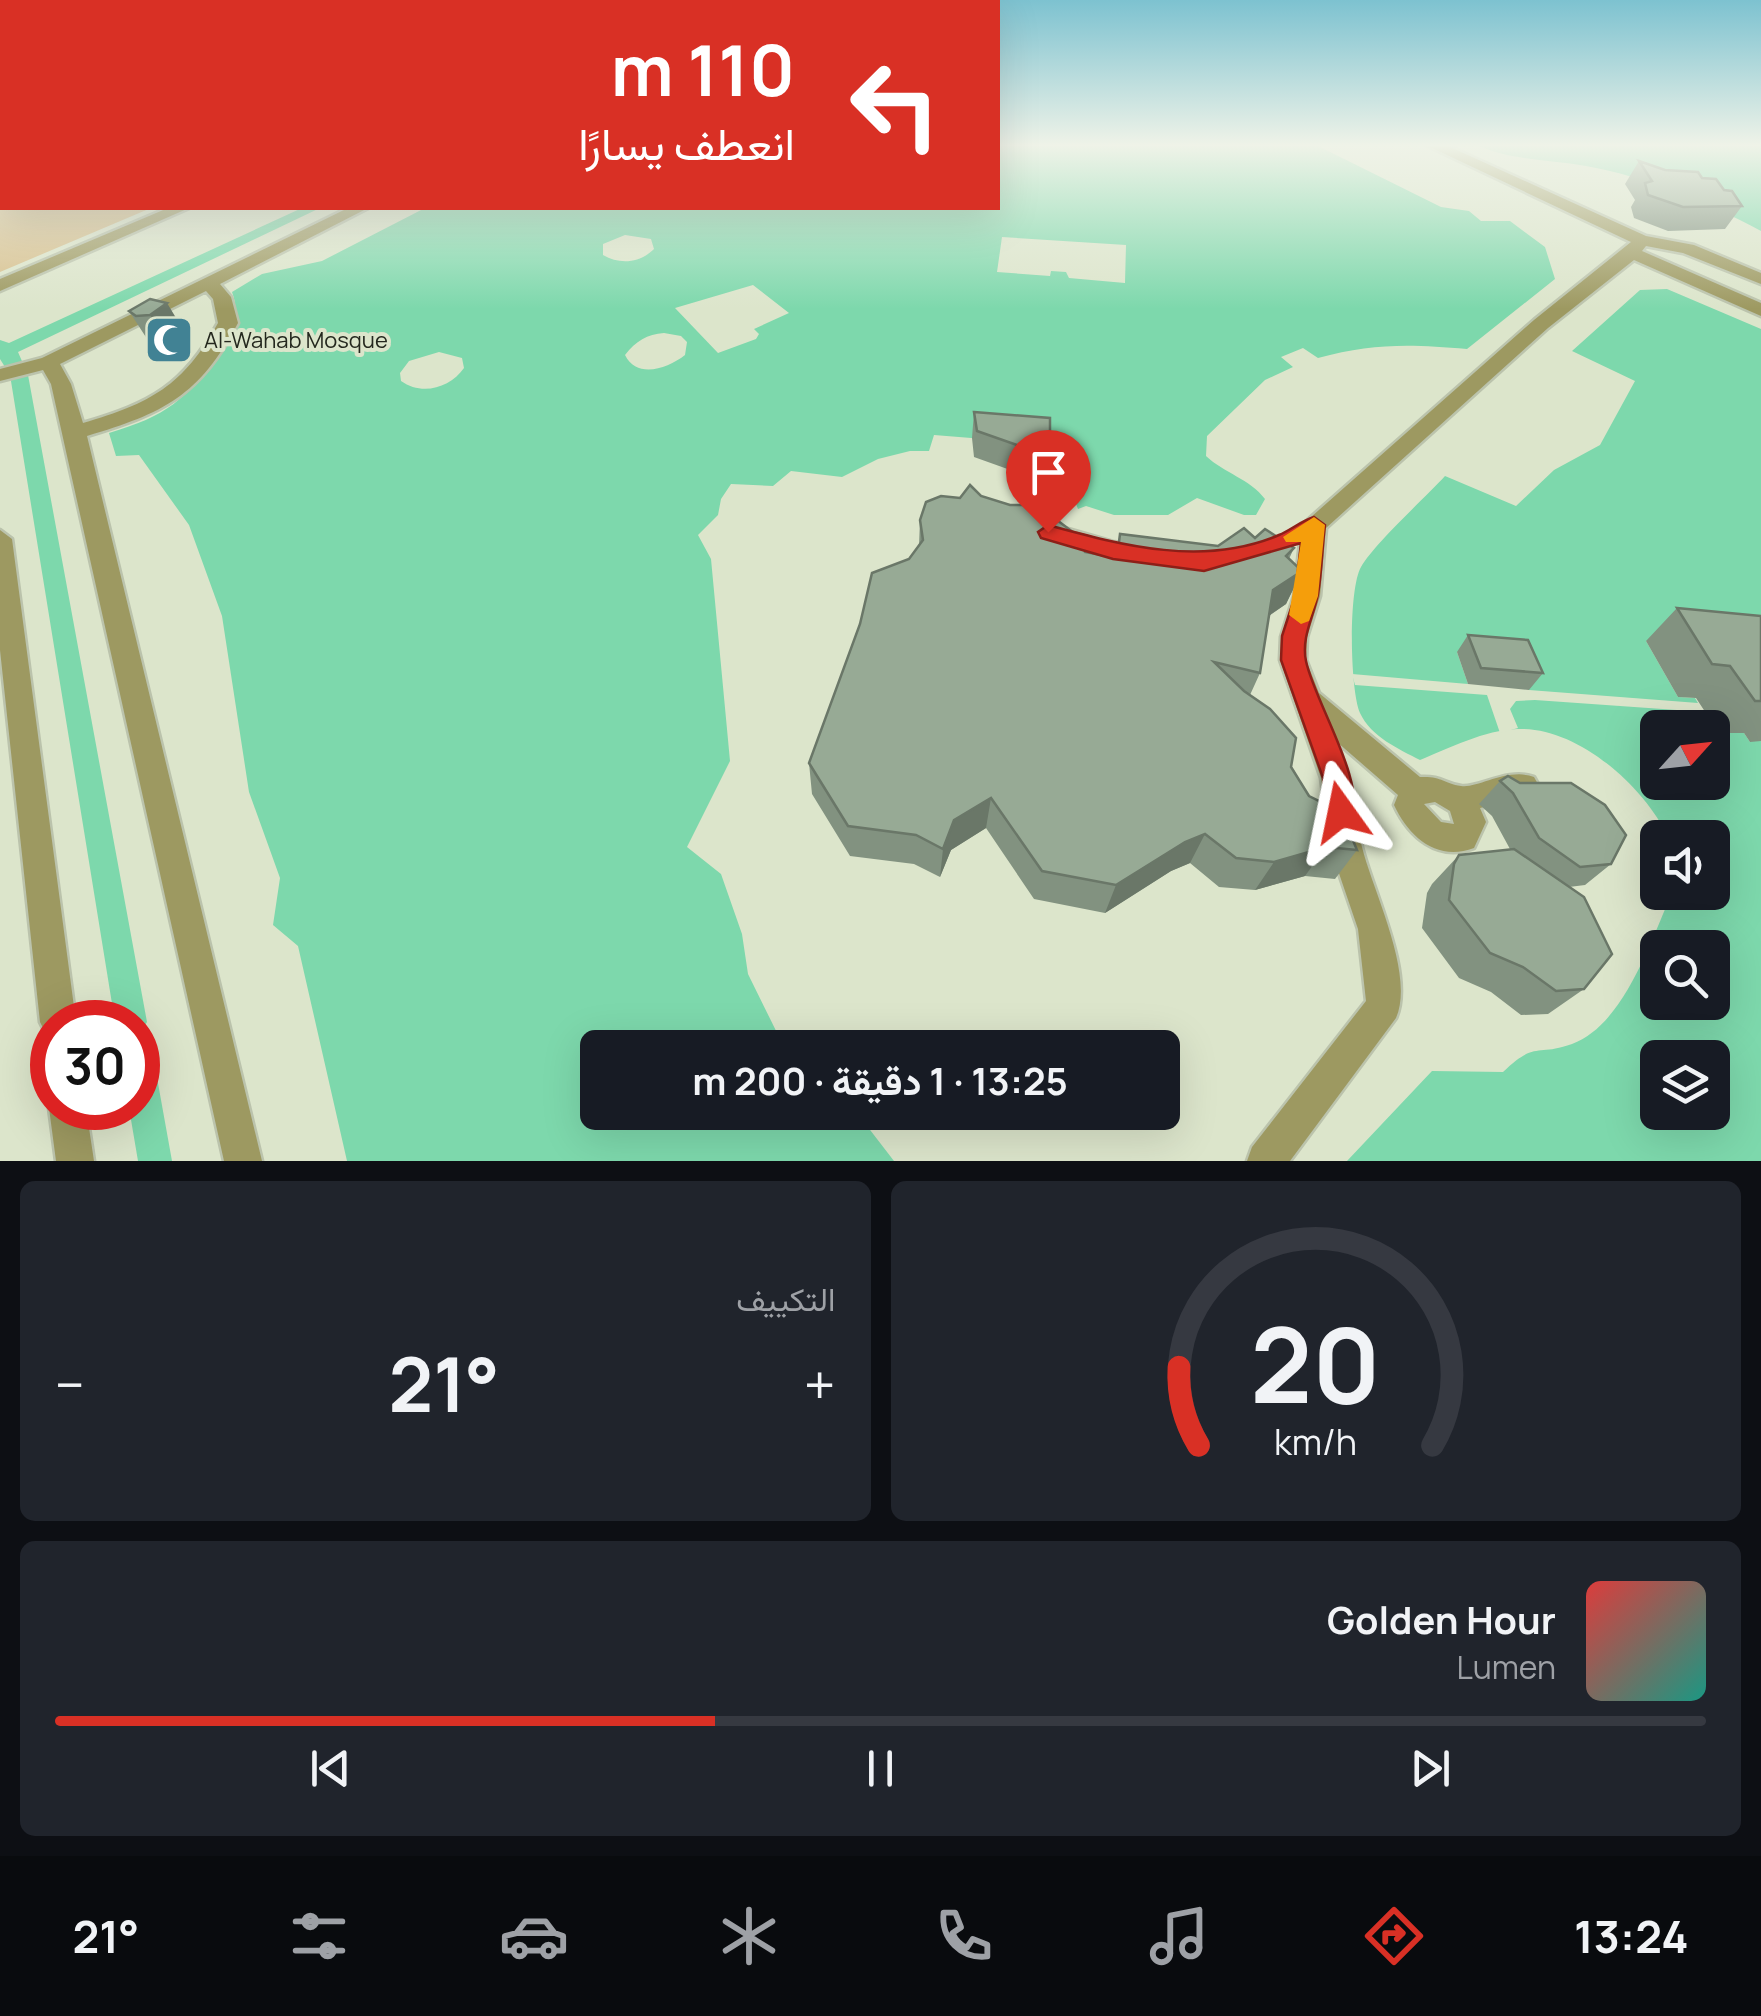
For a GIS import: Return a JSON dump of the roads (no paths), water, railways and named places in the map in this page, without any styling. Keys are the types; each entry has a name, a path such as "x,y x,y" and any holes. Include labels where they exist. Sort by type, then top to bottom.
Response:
{"street":[{"path":"1543,200 1761,310"},
{"path":"0,286 177,210"},
{"path":"3,374 38,364 356,210"},
{"path":"1286,542 1314,525 1540,324 1637,247 1688,249 1761,279"},
{"path":"75,432 164,402 197,375 228,323 222,297 208,284"},
{"path":"38,364 61,384 75,432 243,1161"},
{"path":"1266,1161 1384,1006 1374,929 1346,846 1336,778 1293,660 1294,636 1306,596 1314,525"},
{"path":"1048,532 1113,551 1167,558"},
{"path":"0,539 55,1000"},
{"path":"1306,699 1415,791 1439,789 1461,802 1472,822 1463,838 1441,839 1418,825 1408,805 1415,791"},
{"path":"1461,802 1479,794 1531,785 1556,792"},
{"path":"70,1130 74,1161"}],"waterway":[{"path":"8,350 309,210"},
{"path":"0,345 8,350"},
{"path":"0,354 8,350"},
{"path":"8,350 19,375 127,1000"},
{"path":"150,1130 155,1161"}],"place":[{"name":"Al-Wahab Mosque","path":"169,340"}]}
